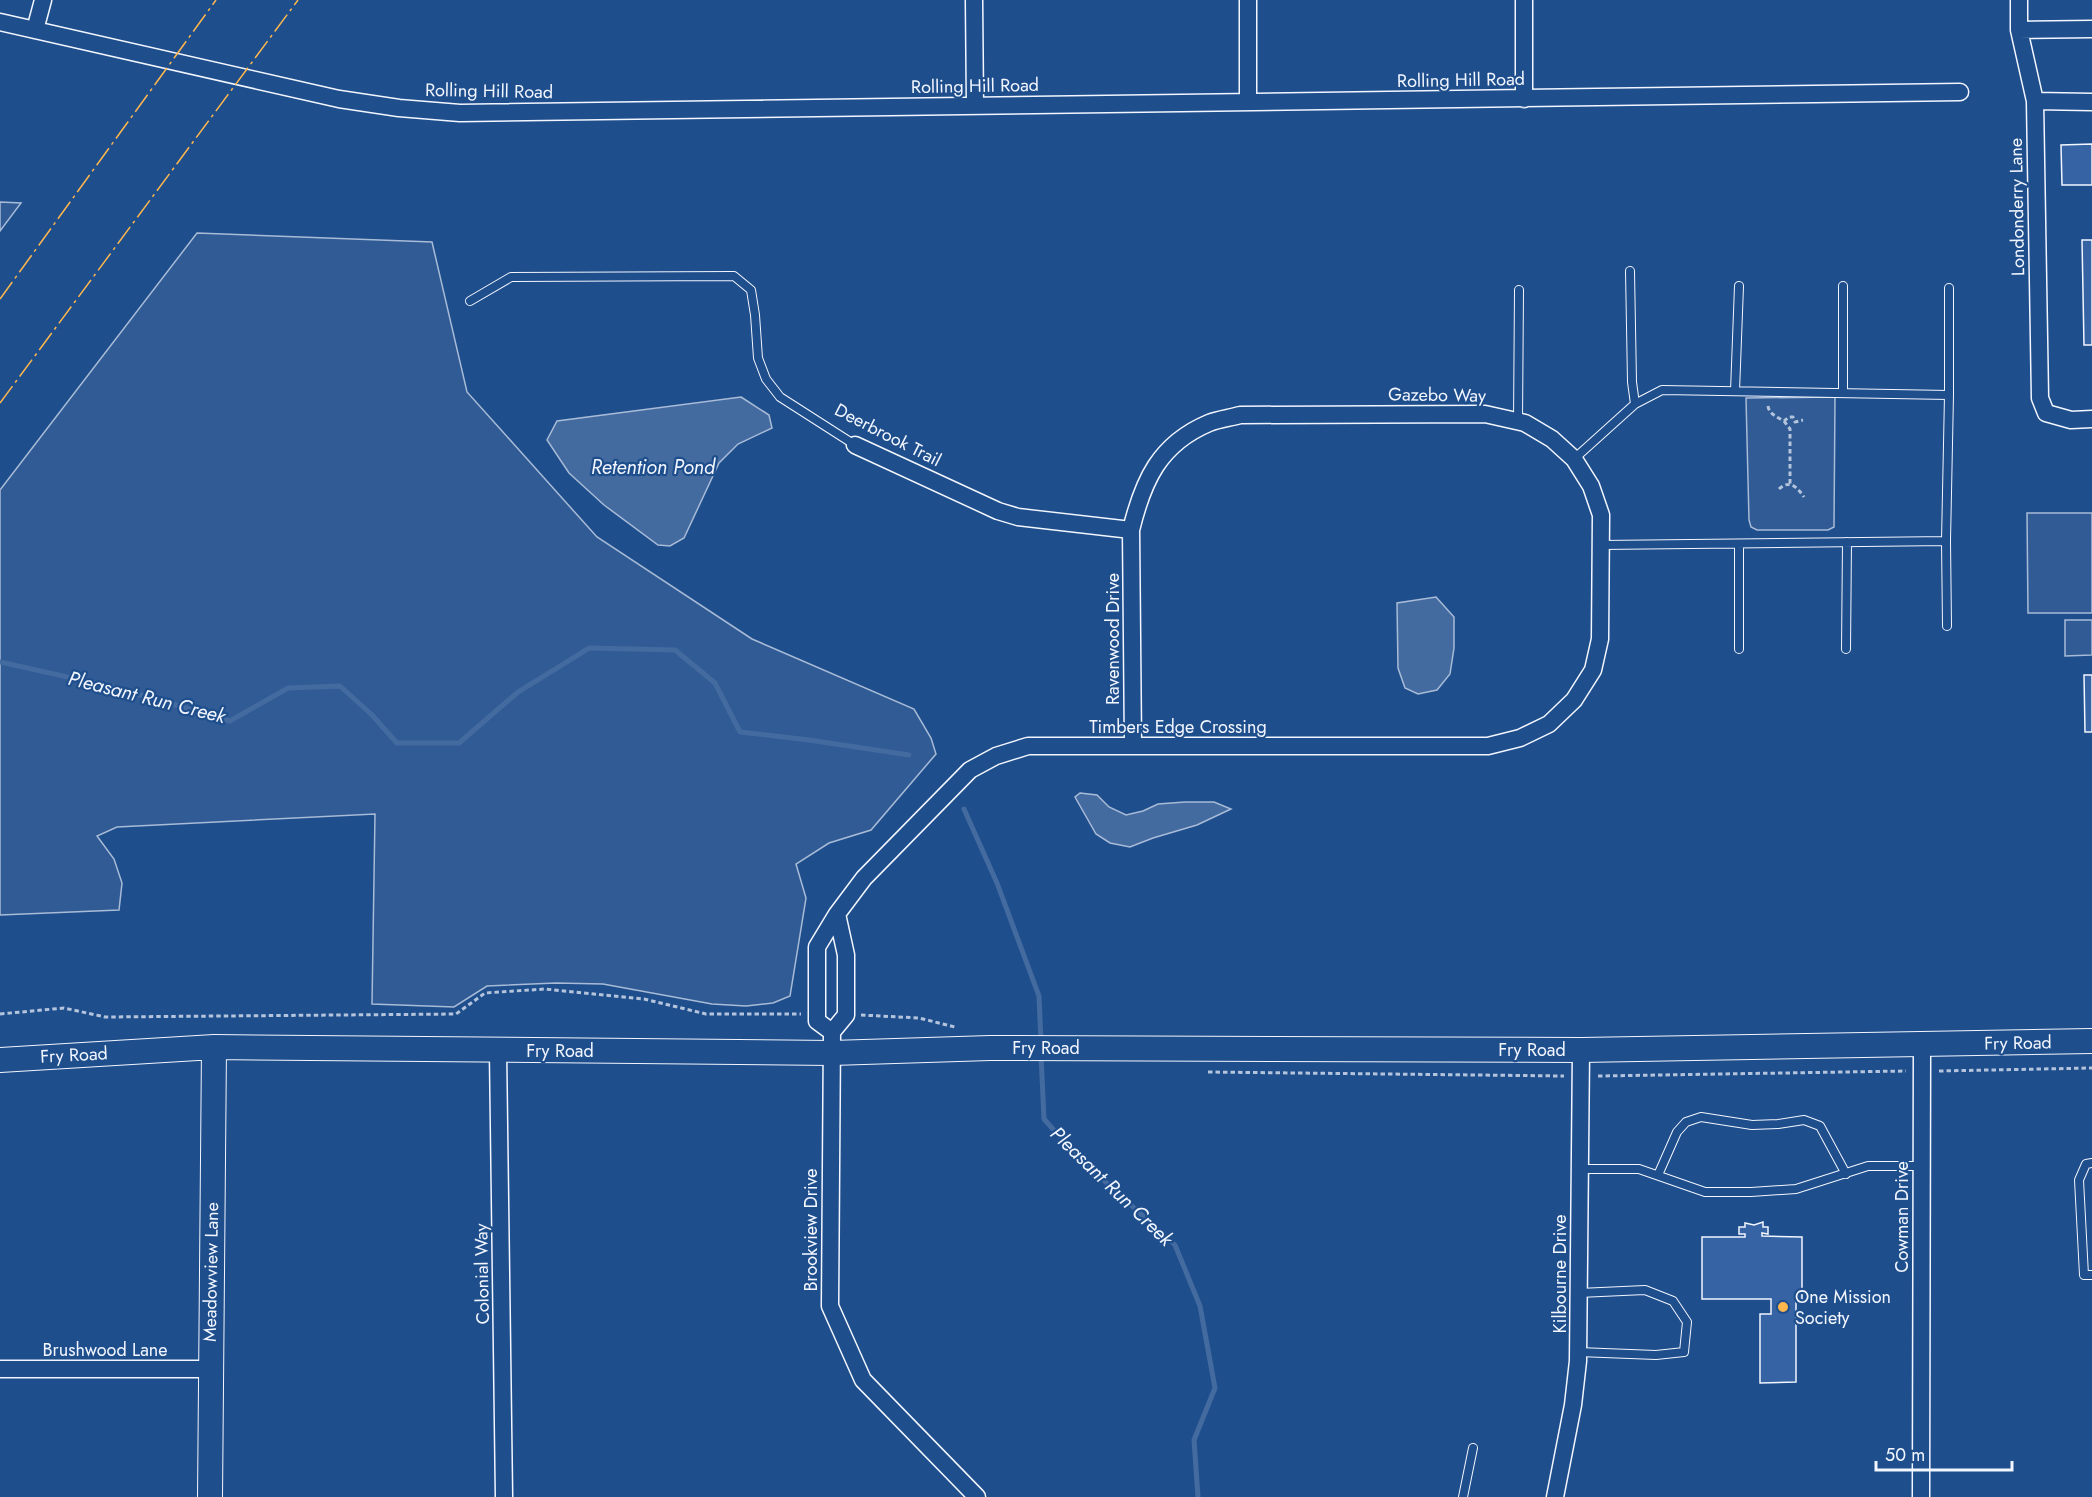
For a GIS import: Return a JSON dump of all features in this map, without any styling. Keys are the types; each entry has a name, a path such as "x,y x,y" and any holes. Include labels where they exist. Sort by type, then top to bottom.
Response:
{"street":[{"path":"35,30 43,0"},
{"path":"974,0 975,106"},
{"path":"1248,0 1248,102"},
{"path":"1524,0 1524,99"},
{"name":"Londonderry Lane","path":"2019,0 2019,30 2035,101 2040,398 2046,413 2071,420 2092,420"},
{"name":"Rolling Hill Road","path":"0,22 339,99 430,111 494,113 1960,92"},
{"path":"2019,30 2092,29"},
{"path":"2035,101 2092,102"},
{"name":"Gazebo Way","path":"1131,531 1139,497 1155,465 1179,440 1209,423 1240,415 1485,414 1525,423 1552,439 1574,459 1591,486 1601,515 1600,639 1593,670 1574,700"},
{"name":"Deerbrook Trail","path":"855,445 1018,518 1131,531"},
{"name":"Ravenwood Drive","path":"1131,531 1133,746"},
{"name":"Timbers Edge Crossing","path":"817,1014 817,947 837,914 864,878 970,770 996,756 1028,746 1488,746 1520,738 1549,724 1574,700"},
{"path":"817,1014 817,1021 832,1043 846,1015 846,955 837,914"},
{"name":"Fry Road","path":"0,1060 214,1047 498,1050 832,1043 990,1048 1581,1050 2092,1041"},
{"name":"Brookview Drive","path":"832,1043 830,1306 862,1380 977,1497"},
{"name":"Cowman Drive","path":"1921,1497 1922,1045"},
{"name":"Meadowview Lane","path":"210,1497 214,1047"},
{"name":"Colonial Way","path":"498,1050 504,1497"},
{"name":"Kilbourne Drive","path":"1556,1497 1573,1405 1578,1352 1581,1050"},
{"name":"Brushwood Lane","path":"0,1369 210,1369"}],"lane":[{"path":"1630,271 1632,382 1635,404"},
{"name":"Deerbrook Trail","path":"470,302 511,277 734,276 751,290 758,358 766,379 780,397 855,445"},
{"path":"1735,391 1739,286"},
{"path":"1843,286 1843,393"},
{"path":"1947,626 1949,288"},
{"path":"1518,421 1520,290"},
{"path":"1574,459 1635,404 1662,390 1949,395"},
{"path":"1600,545 1946,541"},
{"path":"1846,649 1847,542"},
{"path":"1739,544 1739,649"},
{"path":"1658,1175 1677,1132 1686,1122 1701,1117 1752,1125 1804,1120 1820,1126 1845,1174"},
{"path":"2092,1163 2086,1164 2079,1180 2084,1275 2092,1275"},
{"path":"1580,1169 1639,1169 1705,1192 1751,1192 1796,1189 1868,1166 1921,1166"},
{"path":"1578,1352 1656,1356 1684,1352 1687,1322 1673,1301 1645,1290 1579,1293"},
{"path":"1463,1497 1473,1448"}],"path":[{"path":"1766,392 1769,409 1789,427 1790,484"},
{"path":"1784,421 1793,417 1795,422"},
{"path":"1789,427 1803,420"},
{"path":"1779,489 1784,485 1797,486 1804,497"},
{"path":"0,1014 64,1008 105,1017 456,1014 485,993 545,989 644,999 706,1014 817,1014"},
{"path":"846,1015 919,1018 964,1029"},
{"path":"1204,1072 1581,1076 2092,1068"}],"shaded area":[{"path":"0,202 21,203 0,231"},
{"path":"197,233 432,242 467,392 597,537 752,639 914,709 931,738 936,754 871,830 829,843 796,864 806,898 790,996 773,1003 746,1006 712,1004 603,984 556,983 487,986 454,1007 372,1004 375,814 117,827 97,836 114,859 122,883 119,910 0,915 0,490"},
{"path":"1835,397 1834,527 1828,530 1757,530 1751,527 1746,398"},
{"path":"2027,513 2092,513 2092,613 2028,613"},
{"path":"2065,620 2092,620 2092,655 2065,656"}],"water":[{"name":"Retention Pond","path":"741,397 769,415 772,428 738,444 719,463 684,538 670,546 658,545 604,505 569,473 547,440 557,421"},
{"path":"1436,597 1454,617 1454,648 1450,674 1437,690 1418,694 1405,688 1398,668 1397,603"},
{"path":"1080,793 1097,795 1109,807 1126,815 1158,804 1185,802 1214,802 1231,809 1197,825 1130,847 1110,843 1096,834 1075,797"}],"building":[{"path":"2092,144 2092,185 2062,185 2061,145"},
{"path":"2082,240 2092,240 2092,345 2084,345"},
{"path":"2084,675 2092,675 2092,732 2085,732"},
{"name":"One Mission Society","path":"1763,1222 1763,1227 1768,1227 1768,1234 1762,1233 1762,1236 1802,1237 1802,1300 1796,1300 1796,1382 1760,1383 1760,1314 1771,1314 1771,1299 1702,1299 1702,1237 1745,1237 1745,1234 1739,1234 1739,1227 1745,1227 1745,1223 1754,1225"}],"waterway":[{"name":"Pleasant Run Creek","path":"0,662 117,688 230,721 288,688 340,686 372,715 397,743 459,743 518,692 589,648 675,650 715,683 740,732 909,755"},
{"name":"Pleasant Run Creek","path":"964,809 997,883 1039,996 1041,1043"},
{"name":"Pleasant Run Creek","path":"1041,1055 1044,1119 1077,1156 1175,1245 1200,1306 1215,1388 1194,1440 1198,1497"}],"power":[{"path":"0,299 216,0"},
{"path":"0,403 298,0"}],"place":[{"name":"One Mission Society","path":"1783,1307"}]}
